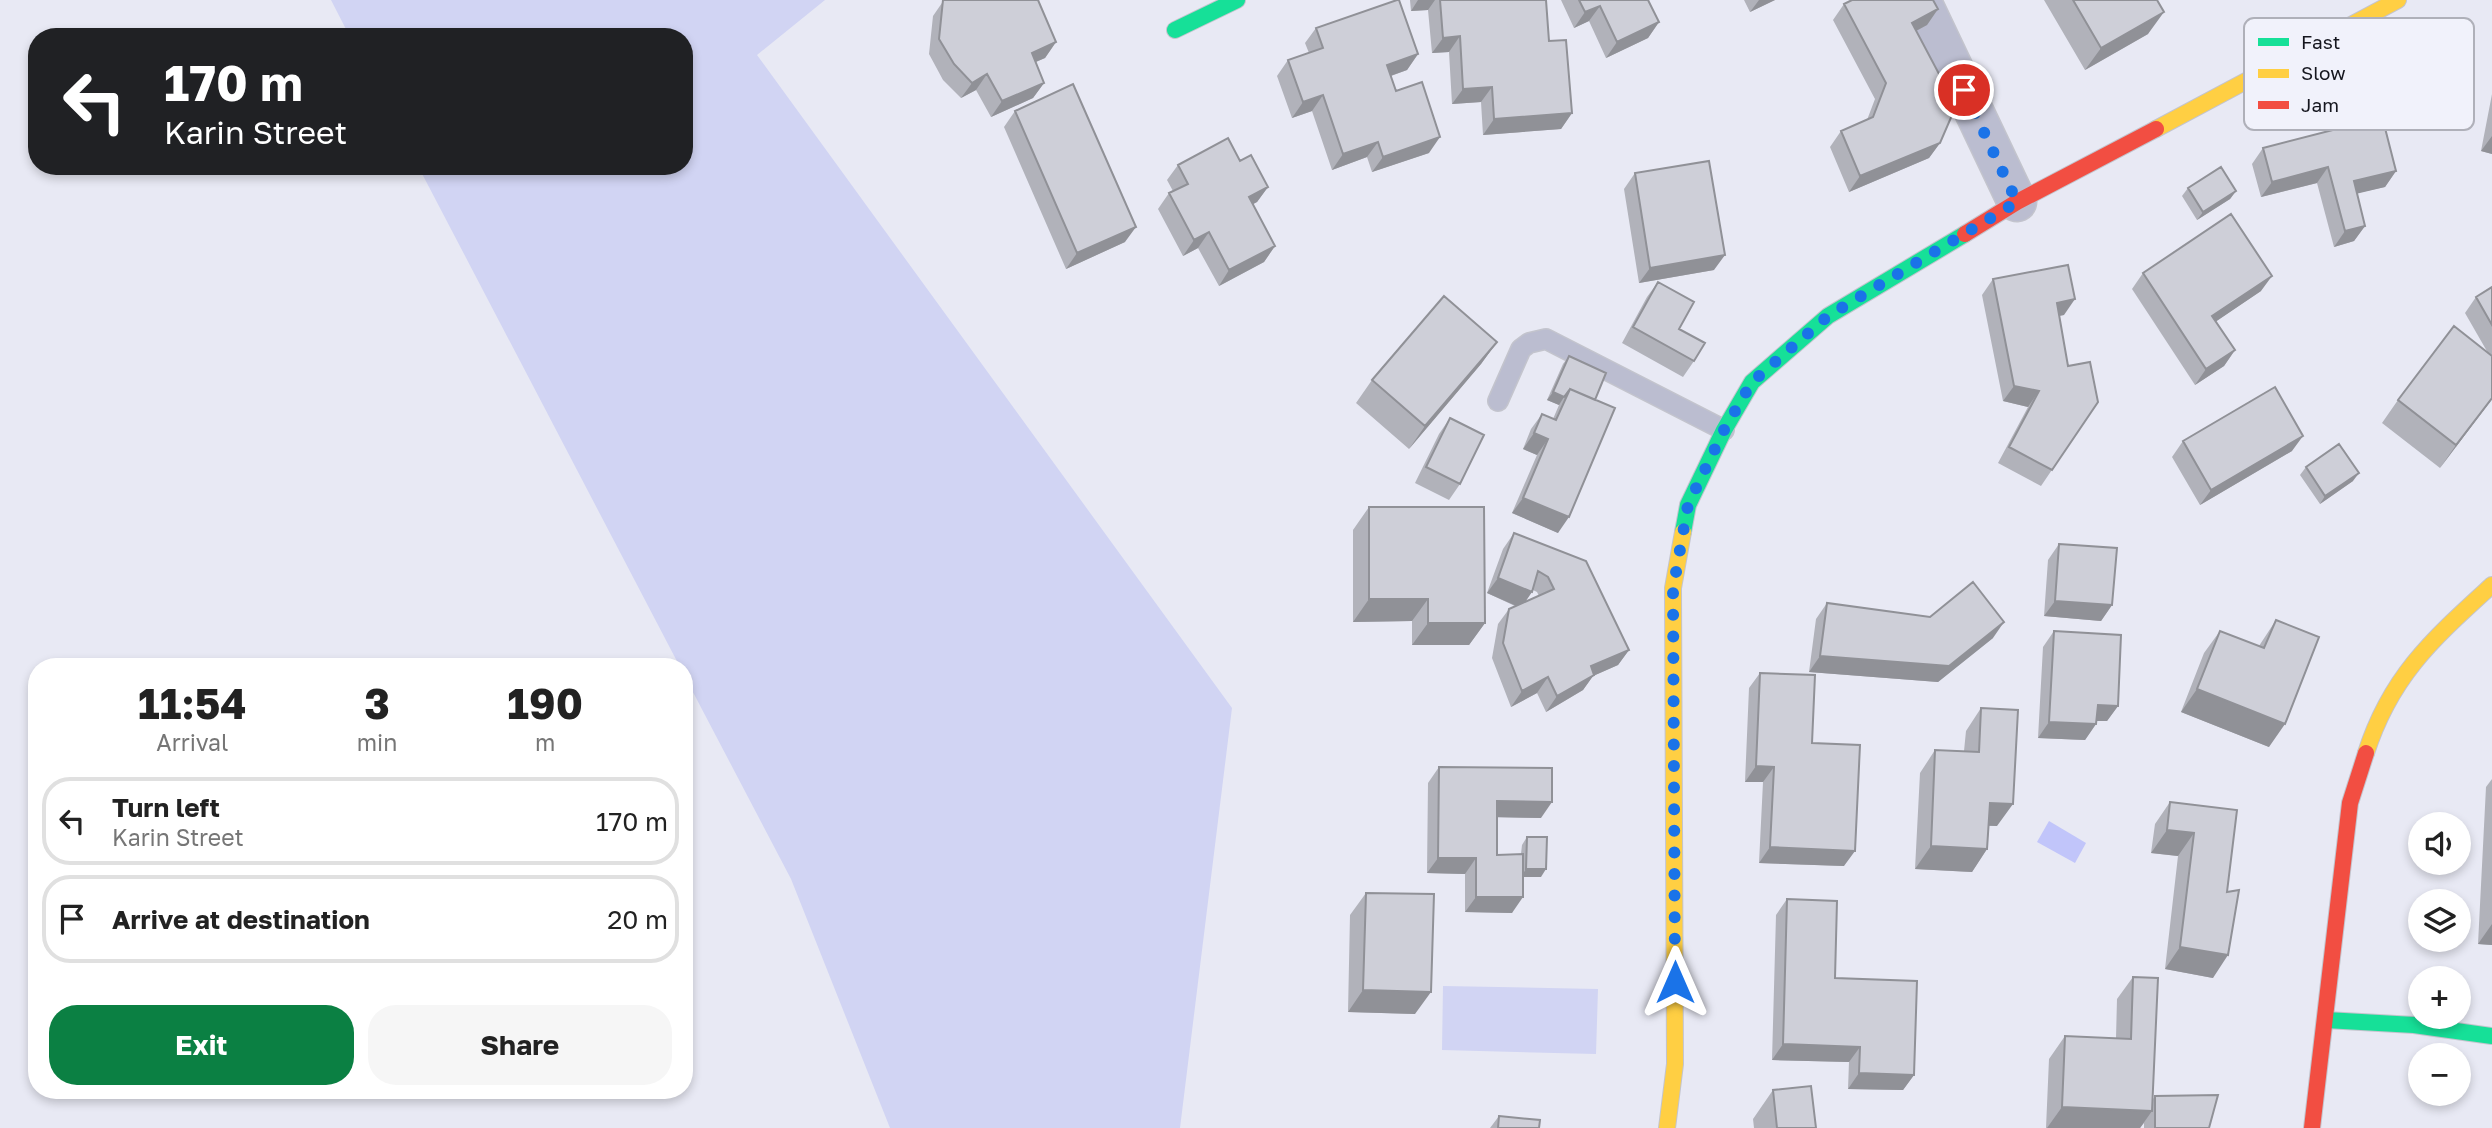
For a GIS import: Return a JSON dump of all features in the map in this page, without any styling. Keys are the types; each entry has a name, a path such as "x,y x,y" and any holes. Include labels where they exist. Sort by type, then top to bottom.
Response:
{"street":[{"path":"1175,30 1237,0"},
{"path":"1921,0 2017,202"},
{"path":"2364,18 2398,0"},
{"path":"1667,1128 1675,1064 1673,589 1688,505 1724,430 1752,382 1828,316 2017,202 2244,82"},
{"path":"2312,1128 2350,803 2372,734 2398,684 2430,643 2492,585"},
{"path":"2326,1020 2414,1025 2492,1036"}],"lane":[{"path":"1498,401 1521,349 1529,343 1546,339 1724,430"}],"shaded area":[{"path":"331,0 825,0 757,55 1232,708 1180,1128 890,1128 791,879 693,692 693,658 675,658 423,175 693,175 693,28 345,28"},
{"path":"1443,986 1598,989 1596,1054 1442,1050"}],"water":[{"path":"2049,821 2086,843 2075,863 2037,842"}],"building":[{"path":"943,0 1038,0 1056,42 1032,53 1044,83 1002,101 987,74 972,83 954,64 939,39"},
{"path":"1397,0 1418,54 1387,65 1396,91 1422,82 1440,137 1383,157 1378,142 1343,154 1323,95 1303,102 1288,60 1323,48 1316,28"},
{"path":"1440,0 1546,0 1549,41 1566,40 1572,113 1494,119 1492,87 1463,89 1460,36 1443,38"},
{"path":"1579,0 1648,0 1659,22 1617,42 1600,6 1585,12"},
{"path":"1852,0 1933,0 1938,9 1912,23 1956,106 1940,143 1860,176 1841,131 1873,117 1886,83 1844,4"},
{"path":"2073,0 2157,0 2164,12 2101,48"},
{"path":"1073,84 1136,227 1077,253 1015,111"},
{"path":"2333,130 2386,130 2396,171 2354,181 2365,226 2345,231 2328,167 2272,182 2263,148"},
{"path":"1228,138 1240,161 1251,155 1268,187 1249,197 1275,246 1229,270 1209,232 1194,240 1169,193 1188,184 1178,165"},
{"path":"1709,161 1725,255 1650,268 1635,173"},
{"path":"2221,167 2236,191 2203,212 2188,188"},
{"path":"2231,214 2272,276 2212,316 2235,350 2206,369 2143,273"},
{"path":"2068,265 2075,299 2057,303 2068,366 2090,362 2098,402 2052,470 2009,447 2039,391 2014,386 1993,279"},
{"path":"1658,282 1694,302 1679,329 1705,343 1694,361 1633,327"},
{"path":"2492,287 2492,325 2476,297"},
{"path":"1444,296 1497,342 1425,426 1372,380"},
{"path":"2454,326 2492,356 2492,398 2456,445 2398,400"},
{"path":"1569,356 1606,373 1595,400 1570,389 1564,397 1553,392"},
{"path":"2275,387 2303,436 2211,490 2183,441"},
{"path":"1570,389 1615,408 1569,517 1523,498 1548,439 1534,433 1542,414 1556,420"},
{"path":"1450,418 1484,435 1460,484 1426,467"},
{"path":"2339,444 2359,473 2325,496 2306,467"},
{"path":"1369,507 1484,507 1485,623 1428,623 1428,599 1369,599"},
{"path":"1514,533 1586,561 1629,650 1591,666 1594,675 1557,696 1548,677 1522,691 1503,643 1509,609 1554,589 1548,577 1538,571 1532,592 1498,578"},
{"path":"2059,544 2117,548 2112,605 2055,601"},
{"path":"1973,582 2004,622 1949,666 1820,656 1827,603 1930,617"},
{"path":"2276,620 2319,637 2285,724 2197,689 2220,631 2264,648"},
{"path":"2054,631 2121,635 2118,706 2098,705 2096,724 2049,722"},
{"path":"1760,673 1815,675 1812,743 1860,745 1855,851 1770,847 1774,767 1756,766"},
{"path":"1981,708 2018,710 2013,804 1990,803 1987,849 1931,846 1935,750 1979,752"},
{"path":"1439,767 1552,768 1552,802 1497,801 1497,855 1523,854 1523,897 1476,897 1476,858 1438,858"},
{"path":"2170,802 2237,810 2227,892 2239,890 2228,955 2180,947 2194,833 2167,830"},
{"path":"1527,837 1547,837 1546,869 1526,869"},
{"path":"1366,893 1434,894 1431,992 1363,990"},
{"path":"1787,899 1837,901 1835,978 1917,981 1914,1075 1859,1073 1860,1047 1783,1044"},
{"path":"2133,977 2158,978 2152,1111 2062,1107 2065,1036 2131,1039"},
{"path":"1811,1086 1816,1128 1777,1128 1773,1090"},
{"path":"2218,1095 2209,1128 2155,1128 2155,1096"},
{"path":"1499,1116 1540,1120 1539,1128 1498,1128"}],"traffic: fast":[{"path":"1175,30 1237,0"},
{"path":"1683,532 1688,505 1724,430 1752,382 1828,316 1965,234"},
{"path":"2326,1020 2414,1025 2492,1036"}],"traffic: slow":[{"path":"2364,18 2398,0"},
{"path":"2156,129 2244,82"},
{"path":"1667,1128 1675,1064 1673,588 1683,532"},
{"path":"2366,753 2388,701 2402,680 2433,641 2492,585"}],"traffic: jam":[{"path":"1965,234 2017,202 2156,129"},
{"path":"2312,1128 2350,803 2366,753"}],"route":[{"path":"1675,982 1673,589 1688,505 1724,430 1752,382 1828,316 2017,202 1964,90"}]}
